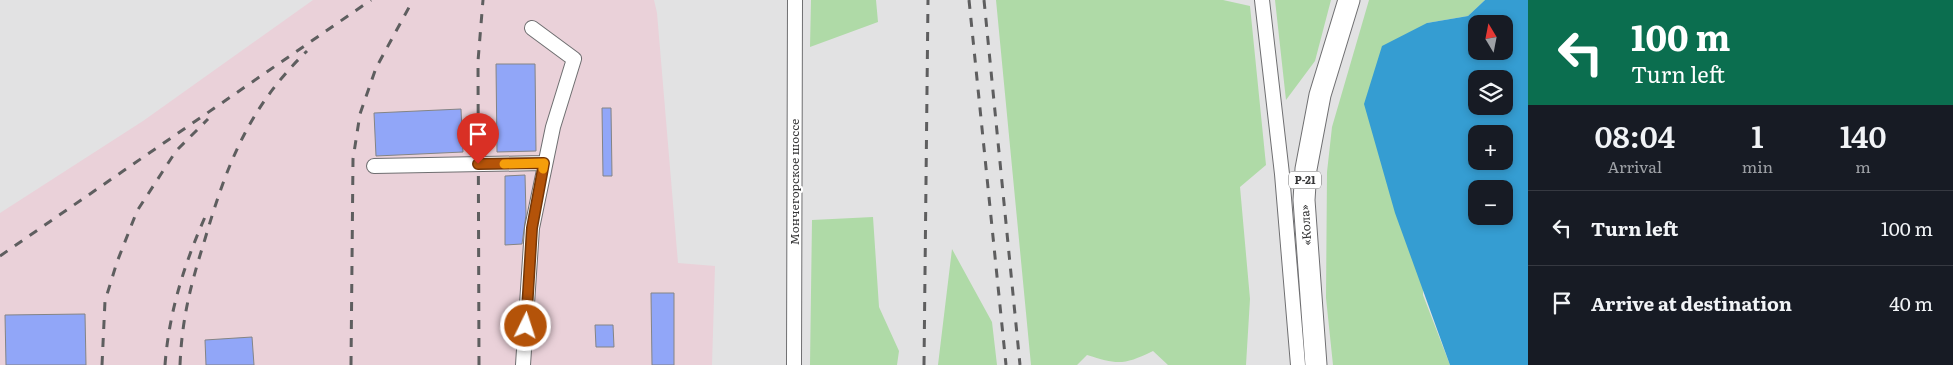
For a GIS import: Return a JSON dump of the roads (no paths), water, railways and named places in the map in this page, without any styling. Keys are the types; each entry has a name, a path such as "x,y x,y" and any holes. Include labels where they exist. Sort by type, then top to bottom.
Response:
{"highway":[{"name":"«Кола»","path":"1316,365 1304,200 1306,169 1320,95 1349,0"}],"street":[{"name":"Мончегорское шоссе","path":"794,365 795,0"},
{"path":"1262,0 1282,174 1298,365"},
{"path":"523,365 532,228 544,163 574,59 532,28"},
{"path":"374,166 544,163"}],"water":[{"path":"1485,0 1528,0 1528,365 1450,365 1395,213 1364,104 1382,46 1427,23 1468,16 1468,60 1513,60 1513,15 1469,15"}],"railway":[{"path":"0,256 371,0"},
{"path":"351,365 353,159 360,114 376,68 413,0"},
{"path":"479,365 478,61 483,0"},
{"path":"924,365 928,0"},
{"path":"969,0 1006,365"},
{"path":"984,0 1020,365"},
{"path":"180,365 185,316 191,286 213,212 232,161 255,115 287,72 307,51"},
{"path":"102,365 105,301 117,262 137,211 176,151 208,119"},
{"path":"165,365 170,326 179,289 190,253 205,217"}]}
